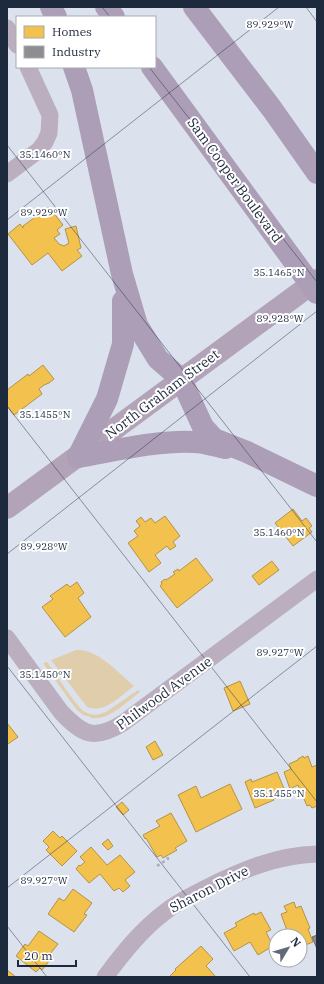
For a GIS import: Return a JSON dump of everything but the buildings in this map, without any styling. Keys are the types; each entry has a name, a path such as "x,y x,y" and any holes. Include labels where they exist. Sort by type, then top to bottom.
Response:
{"highway":[{"path":"51,7 56,16"},
{"path":"106,7 113,16"},
{"path":"194,7 272,109 317,173"},
{"path":"74,68 82,90 122,274 137,325 158,359 181,379 204,427 214,439 247,452 317,486"},
{"name":"Sam Cooper Boulevard","path":"153,68 317,292"},
{"path":"78,457 107,399 123,344 122,274"},
{"path":"78,457 144,446 195,442 247,452"}],"main road":[{"name":"North Graham Street","path":"7,508 317,280"}],"street":[{"path":"7,28 16,43"},
{"path":"7,174 38,150 45,142 49,133 50,115 28,68"},
{"name":"Philwood Avenue","path":"7,638 61,712 80,730 100,734 112,730 123,723 317,579"},
{"name":"Sharon Drive","path":"105,977 126,949 145,930 165,912 183,900 234,874 263,863 289,857 317,854"}],"path":[{"path":"158,866 168,859 167,856"}],"shaded area":[{"path":"76,650 84,650 100,657 115,668 134,686 118,699 106,706 94,709 87,707 51,660"},
{"path":"47,662 81,709 90,714 96,715 106,712 138,690 140,692 111,714 104,717 91,718 83,715 76,709 43,663"}]}
